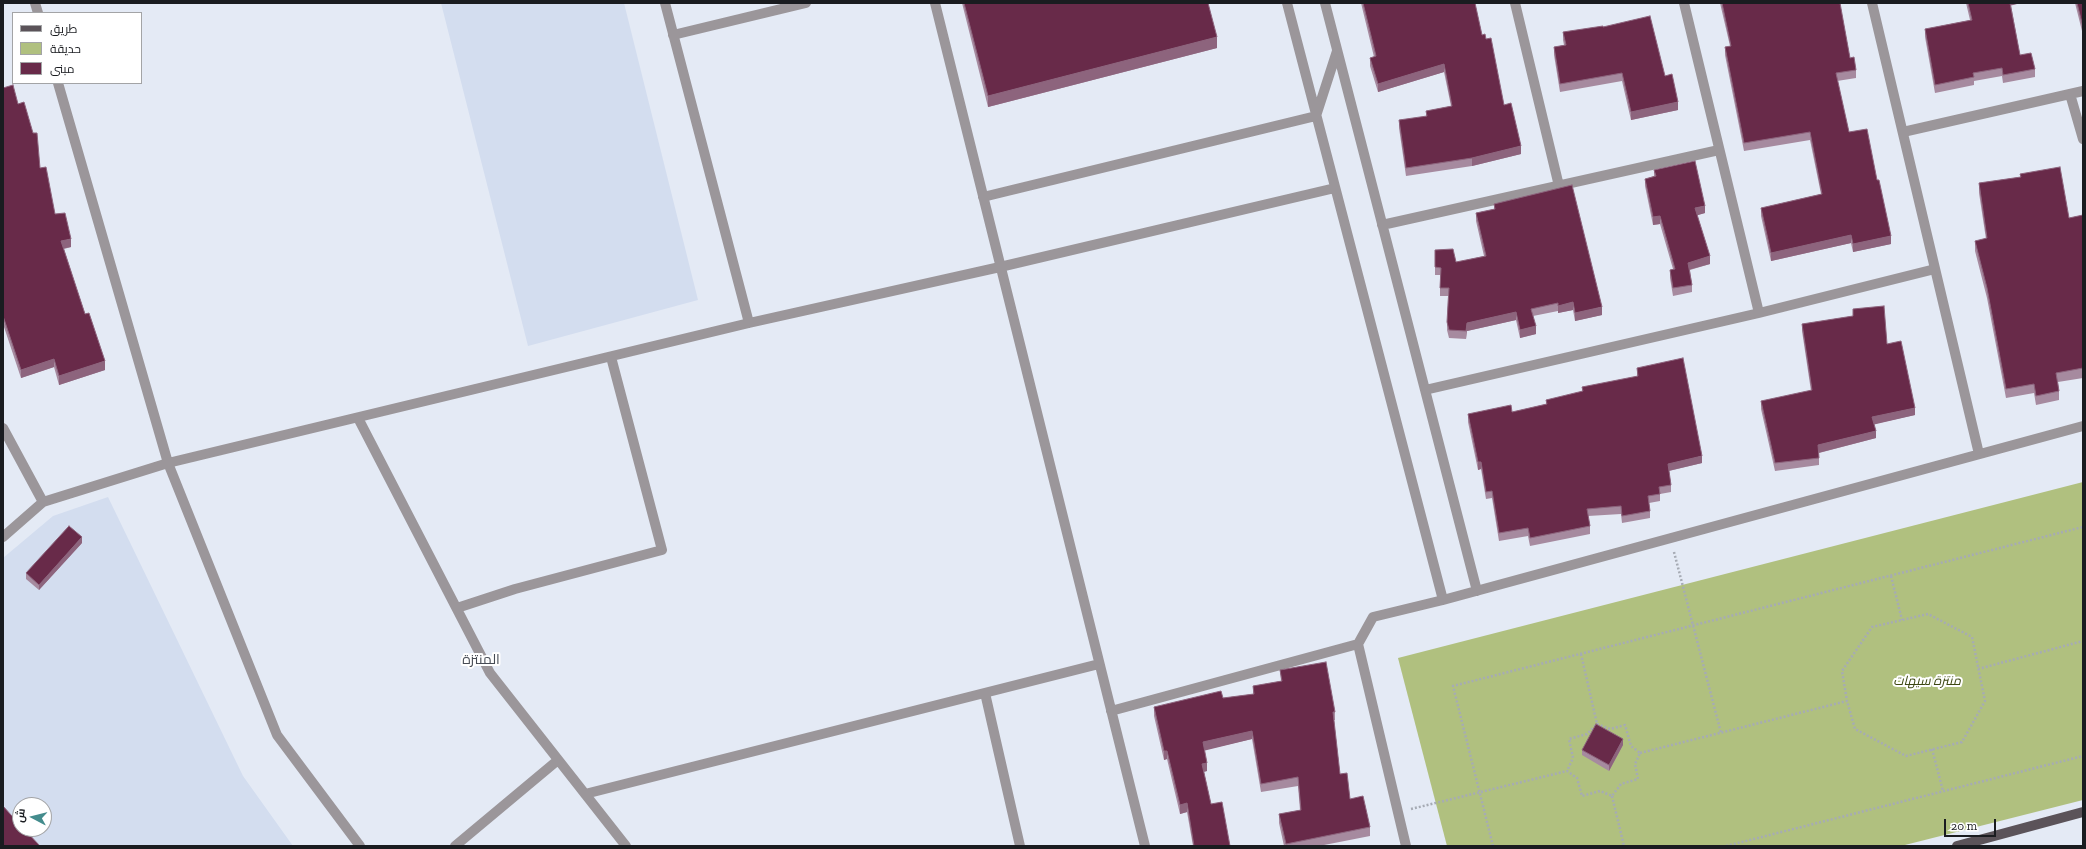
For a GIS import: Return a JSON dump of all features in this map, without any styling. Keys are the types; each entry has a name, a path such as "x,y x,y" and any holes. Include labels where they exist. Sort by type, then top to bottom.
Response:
{"main road":[{"path":"1957,846 2083,812"}],"street":[{"path":"665,3 749,323"},
{"path":"673,34 806,3"},
{"path":"935,3 1145,846"},
{"path":"1287,3 1443,600"},
{"path":"1325,3 1477,591"},
{"path":"1515,3 1559,186"},
{"path":"1684,3 1759,313"},
{"path":"1872,3 1979,454"},
{"path":"1316,116 1337,51"},
{"path":"58,84 168,463 277,735 360,846"},
{"path":"1903,132 2083,91"},
{"path":"2070,94 2083,139"},
{"path":"983,197 1316,116"},
{"path":"1382,225 1719,150"},
{"path":"3,537 43,502 168,463 749,323 1000,267 1335,188"},
{"path":"1425,390 1759,313 1935,269"},
{"path":"457,608 515,589 662,550 611,357"},
{"path":"358,418 490,674 626,846"},
{"path":"1406,846 1358,644 1373,617 1477,591 2083,426"},
{"path":"3,428 43,502"},
{"path":"1111,711 1358,644"},
{"path":"585,794 1099,664"},
{"path":"984,693 1020,846"},
{"path":"455,846 558,760"}],"path":[{"path":"1493,846 1453,686 2083,527"},
{"path":"1670,538 1694,625 1721,733"},
{"path":"1890,576 1902,620"},
{"path":"1928,614 1972,637 1978,669 1985,701 1962,742 1906,756 1855,729 1847,701 1842,671 1872,627 1928,614"},
{"path":"1978,669 2083,641"},
{"path":"1580,654 1596,724"},
{"path":"1640,753 1847,701"},
{"path":"1596,724 1610,729 1625,724 1631,746 1640,753"},
{"path":"1567,771 1573,758 1569,739 1587,734 1596,724"},
{"path":"1932,749 1943,791"},
{"path":"1612,796 1621,784 1638,779 1635,764 1640,753"},
{"path":"1726,846 2083,756"},
{"path":"1398,812 1567,771 1577,778 1582,796 1600,791 1612,796"},
{"path":"1612,796 1624,846"}],"shaded area":[{"path":"441,3 624,3 698,300 528,346"},
{"path":"108,497 243,776 293,846 3,846 3,558 53,516"}],"green space":[{"name":"منتزة سيهات","path":"2083,482 2083,800 1901,846 1447,846 1398,658"}],"building":[{"path":"964,3 1208,3 1217,37 988,96"},
{"path":"1363,3 1475,3 1482,35 1485,34 1486,39 1491,38 1504,105 1511,103 1521,146 1472,158 1406,168 1399,120 1427,116 1426,111 1452,106 1444,64 1378,84 1370,58 1376,56"},
{"path":"1722,3 1840,3 1850,58 1854,57 1856,70 1836,73 1849,132 1867,129 1877,180 1879,180 1891,236 1853,244 1851,235 1771,253 1761,208 1822,194 1810,132 1744,143 1725,47 1731,46"},
{"path":"1968,3 2010,3 2020,55 2031,53 2035,69 2003,75 2002,68 1973,73 1974,77 1935,85 1925,29 1972,20"},
{"path":"2077,3 2083,3 2083,27"},
{"path":"1650,16 1665,76 1672,74 1678,102 1631,112 1622,73 1560,84 1554,47 1566,45 1563,32 1603,27"},
{"path":"13,85 18,104 24,102 33,133 37,133 40,168 46,167 55,214 65,213 71,239 61,241 85,314 89,313 105,361 59,376 54,359 21,370 3,316 3,88"},
{"path":"1695,161 1705,206 1695,208 1710,256 1688,263 1692,285 1673,288 1670,270 1675,269 1660,216 1653,217 1645,179 1656,176 1654,170"},
{"path":"2060,167 2069,218 2083,215 2083,368 2056,373 2059,391 2036,396 2034,384 2006,389 1987,288 1975,241 1987,238 1979,183 2021,177 2020,174"},
{"path":"1572,185 1602,307 1575,313 1573,302 1558,306 1558,303 1531,309 1536,326 1520,330 1516,312 1467,323 1466,331 1449,330 1447,322 1449,288 1440,288 1441,268 1435,267 1435,250 1453,249 1456,262 1486,256 1476,213 1495,209 1494,204"},
{"path":"1884,306 1887,344 1901,341 1915,408 1872,417 1876,431 1818,445 1819,458 1775,463 1761,401 1812,390 1802,324 1853,316 1853,309"},
{"path":"1683,358 1702,456 1668,464 1671,485 1659,487 1660,494 1648,496 1650,511 1622,516 1621,506 1587,509 1590,526 1530,538 1528,528 1499,533 1492,491 1486,492 1481,462 1478,462 1468,414 1511,405 1512,412 1547,404 1546,400 1583,391 1582,387 1638,376 1637,368"},
{"path":"69,526 82,537 39,585 26,573"},
{"path":"1326,662 1335,712 1333,712 1340,774 1347,773 1350,799 1363,796 1370,827 1286,844 1279,814 1301,810 1298,777 1261,784 1252,731 1203,742 1207,763 1202,764 1211,804 1222,802 1230,846 1194,846 1187,803 1180,805 1167,751 1164,751 1154,707 1221,691 1223,698 1254,694 1253,686 1282,681 1280,670"},
{"path":"1596,724 1623,739 1609,765 1582,750"},
{"path":"3,806 12,816 12,837 32,837 40,846 3,846"}],"district":[{"name":"المنتزة","path":"481,660"}]}
